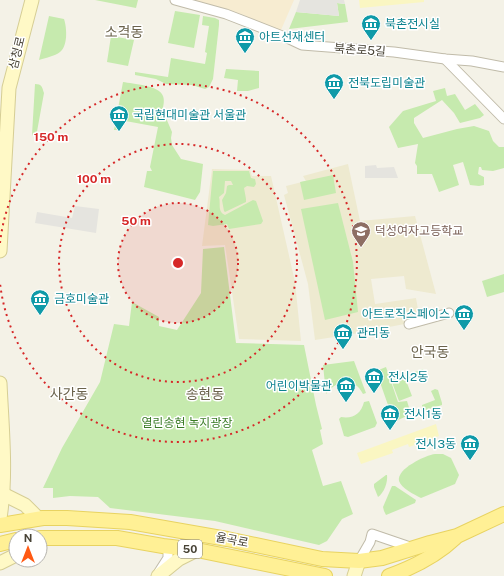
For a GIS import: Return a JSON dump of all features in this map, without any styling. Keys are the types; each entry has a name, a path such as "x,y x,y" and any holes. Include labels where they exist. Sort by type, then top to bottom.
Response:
{"main road":[{"name":"율곡로","path":"0,525 38,518 67,518 130,522 227,539 322,559 360,561 382,558 457,536 504,514"},
{"name":"율곡로","path":"389,576 411,568 443,549 457,536"},
{"name":"율곡로","path":"48,538 117,538 197,550 292,572 325,576"}],"street":[{"name":"삼청로","path":"0,113 4,83 26,0"},
{"name":"삼청로","path":"0,251 9,88 32,0"},
{"name":"북촌로5길","path":"175,0 226,14 302,45 394,52 504,66"},
{"path":"446,59 504,118"},
{"path":"409,324 449,313"},
{"path":"0,383 3,459 3,494 0,518"},
{"path":"3,494 25,505 38,518"},
{"path":"354,576 370,542 372,534 414,548"},
{"path":"158,576 168,558 168,551 163,546"},
{"path":"158,576 179,559 197,550"}],"shaded area":[{"path":"190,0 294,0 281,30 273,30 244,15"},
{"path":"300,0 344,0 345,4 337,3 339,16 296,12"},
{"name":"덕성여자고등학교","path":"348,164 360,221 415,216 436,294 406,289 404,276 371,279 375,304 416,298 420,321 315,340 308,284 284,195 288,193 286,186 306,181 303,176"},
{"path":"376,165 377,168 394,167 398,178 365,178 365,166"},
{"path":"212,169 250,170 252,176 271,176 295,282 301,341 239,339 225,245 202,246"},
{"path":"75,206 99,209 96,233 35,223 37,212 72,218"}],"green space":[{"path":"95,0 138,0 136,8"},
{"path":"337,3 345,4 348,22 289,29 296,12 339,16"},
{"path":"175,11 200,15 194,48 168,43"},
{"path":"49,16 64,19 66,27 66,41 60,52 53,56 39,60"},
{"path":"203,16 219,20 213,79 209,87 205,89 192,85 166,84 156,79 135,75 135,72 168,77 171,58 205,64 207,53 205,52 209,26 202,25"},
{"path":"111,36 134,40 128,66 107,62"},
{"path":"226,69 259,71 259,88 248,91 237,91 238,80 224,78"},
{"path":"123,82 151,87 161,92 164,98 162,112 172,132 172,145 181,159 203,164 200,192 195,200 144,187 147,171 152,171 150,167 158,127 120,120 118,130 114,130"},
{"path":"35,84 40,85 44,93 36,137 32,135"},
{"path":"445,88 447,96 455,94 465,110 475,104 484,115 480,118 460,123 454,113 442,100 414,118 414,123 423,138 474,126 489,131 493,141 499,147 504,147 504,168 493,171 482,170 481,167 479,167 478,174 484,177 484,185 470,185 463,162 453,165 459,185 439,192 432,174 417,174 417,166 415,163 418,144 398,148 389,127 403,111 436,101 433,91"},
{"path":"213,171 249,171 251,178 255,179 256,184 254,187 247,186 244,188 246,202 225,212 224,211 222,200 226,193 227,186 233,185 231,181 225,181 224,193 219,197 220,209 225,215 253,200 256,201 263,221 261,224 229,229 227,224 213,226 208,225"},
{"path":"333,175 336,193 304,200 300,182"},
{"path":"338,203 353,262 358,312 325,320 301,209"},
{"name":"열린송현 녹지광장","path":"224,247 236,343 304,345 322,429 320,430 323,444 312,450 323,486 341,481 353,514 342,519 327,541 319,545 215,521 110,508 98,497 70,496 53,498 53,488 43,488 62,448 100,382 114,324 129,326 132,302 159,317 159,326 177,330 201,293 203,249"},
{"path":"504,274 504,292 487,297 482,281"},
{"path":"354,361 366,393 363,394 355,384 345,382 335,385 326,394 323,365"},
{"path":"386,367 398,402 407,401 411,414 394,422 376,371"},
{"path":"423,369 426,376 407,383 412,396 399,401 390,377 396,379"},
{"path":"435,389 438,390 442,405 423,411 422,405 435,400 431,391"},
{"path":"369,401 377,423 375,427 348,437 344,436 339,419 341,417 356,415 361,410 364,402"},
{"path":"435,454 443,454 451,458 459,475 455,484 421,498 408,491 400,484 399,476 412,463"},
{"path":"386,475 387,481 385,487 378,497 374,484"},
{"path":"392,486 395,486 416,500 415,503 386,515 383,507"}],"sand":[{"path":"359,0 424,0 424,2 360,8"},
{"path":"436,424 439,436 409,447 408,444 392,450 393,453 361,464 357,453"}],"place":[{"name":"북촌전시실","path":"371,41"},
{"name":"아트선재센터","path":"245,54"},
{"name":"전북도립미술관","path":"334,100"},
{"name":"국립현대미술관 서울관","path":"119,132"},
{"name":"덕성여자고등학교","path":"361,248"},
{"name":"금호미술관","path":"40,316"},
{"name":"아트로직스페이스","path":"464,331"},
{"name":"관리동","path":"343,350"},
{"name":"전시2동","path":"374,394"},
{"name":"어린이박물관","path":"346,403"},
{"name":"전시1동","path":"390,431"},
{"name":"전시3동","path":"470,461"}],"district":[{"name":"소격동","path":"124,32"},
{"name":"안국동","path":"430,352"},
{"name":"사간동","path":"69,394"},
{"name":"송현동","path":"205,394"}]}
